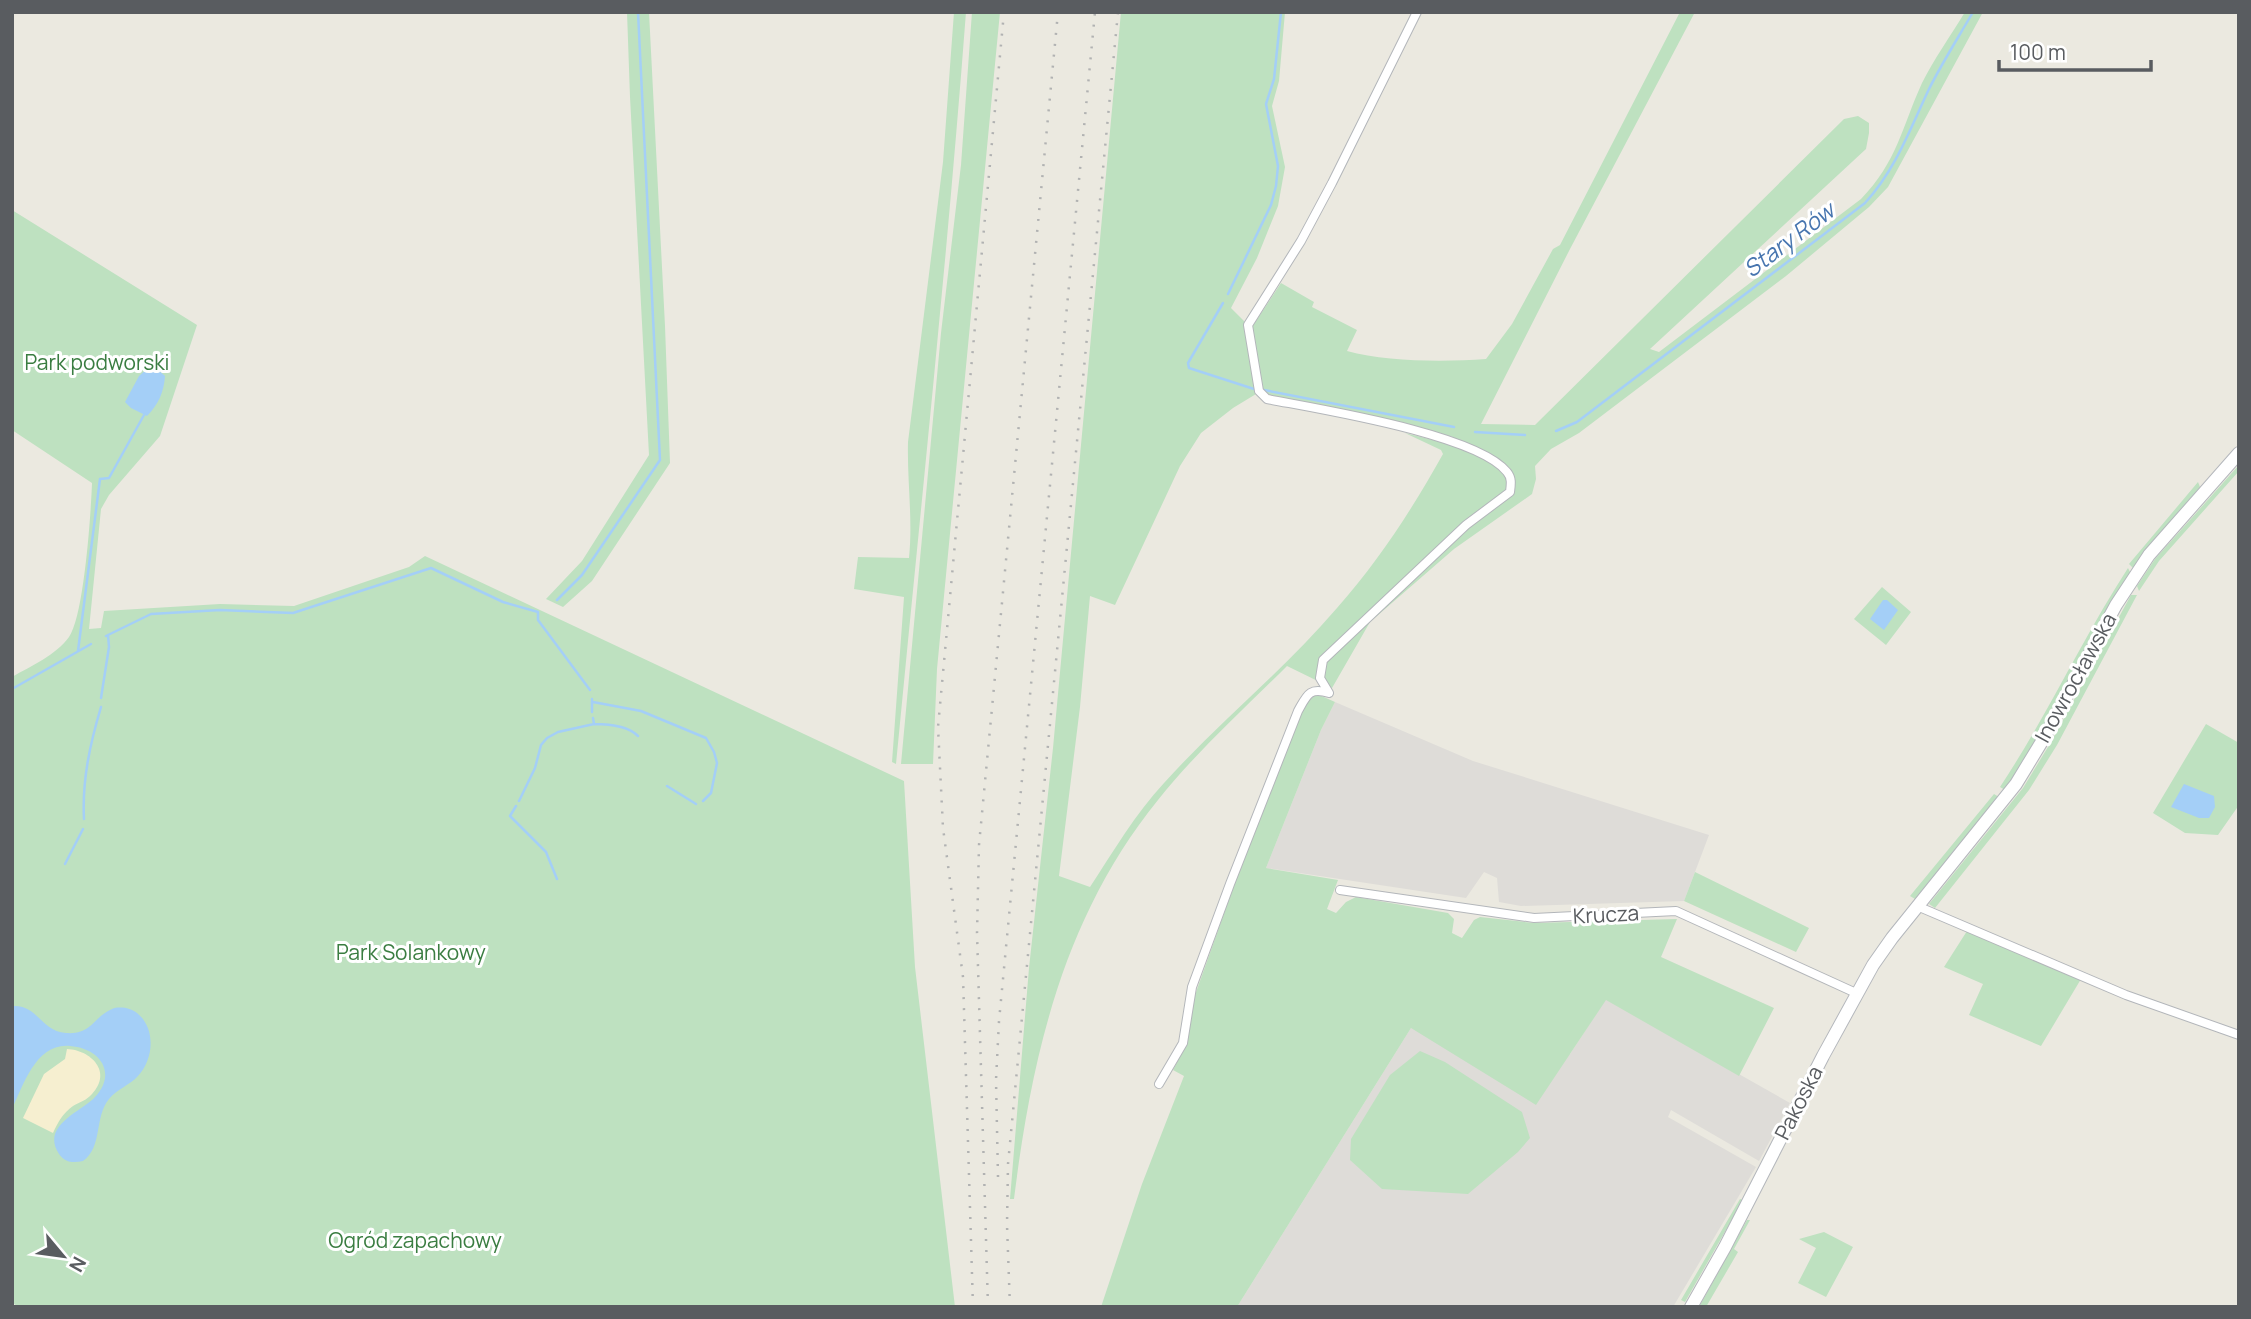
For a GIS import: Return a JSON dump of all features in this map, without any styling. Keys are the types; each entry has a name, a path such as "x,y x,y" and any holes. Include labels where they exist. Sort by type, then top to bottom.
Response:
{"main road":[{"name":"Inowrocławska","path":"1917,905 2016,784 2116,605 2142,565 2239,453"},
{"name":"Pakoska","path":"1691,1307 1725,1247 1856,993 1917,905"}],"street":[{"path":"1159,1084 1183,1043 1192,987 1298,711 1310,693 1317,690 1329,693 1320,678 1324,660 1466,526 1510,492 1511,480 1507,470 1485,455 1458,442 1363,418 1267,399 1259,391 1248,325 1301,241 1417,12"},
{"name":"Krucza","path":"1340,890 1534,918 1676,911 1856,993"},
{"path":"1917,905 2126,995 2239,1035"}],"shaded area":[{"path":"1335,702 1473,761 1709,835 1684,901 1521,906 1499,902 1497,878 1484,872 1466,898 1266,868 1321,730"},
{"path":"1606,999 1790,1103 1759,1161 1671,1110 1668,1117 1756,1167 1673,1307 1237,1307 1411,1028 1570,1054"}],"green space":[{"path":"627,12 649,12 670,463 592,581 563,607 546,599 582,561 649,455"},
{"path":"954,12 966,12 959,106 896,764 892,762 904,597 854,589 858,557 909,558 908,442 943,162"},
{"path":"972,12 1000,12 937,669 933,764 901,764 941,333 961,165"},
{"path":"1121,12 1285,12 1279,81 1272,106 1285,167 1278,206 1257,258 1231,308 1244,321 1256,394 1201,433 1180,466 1115,605 1090,596 1080,707 1059,876 1090,887 1153,795 1317,631 1353,590 1394,534 1443,454 1441,450 1405,433 1449,444 1453,437 1269,395 1261,387 1252,327 1281,283 1314,302 1312,307 1357,330 1347,351 1416,360 1486,359 1512,324 1553,249 1560,245 1680,12 1695,12 1481,424 1535,425 1844,119 1858,116 1869,123 1866,149 1650,349 1659,352 1861,199 1891,158 1922,83 1965,12 1983,12 1888,187 1869,207 1786,276 1579,433 1551,449 1535,466 1536,479 1532,494 1454,549 1370,622 1332,688 1287,666 1204,748 1158,800 1098,891 1076,939 1043,1040 1031,1092 1014,1199 1010,1199 1029,968 1053,748"},
{"name":"Park Solankowy","path":"12,210 197,325 160,436 109,495 101,509 89,629 101,628 104,611 220,604 294,606 409,567 425,556 904,781 915,967 955,1307 18,1307 12,1302 12,677 57,649 69,637 74,626 86,563 92,483 12,430"},
{"path":"2239,465 2239,471 2159,561 2139,591 2137,586 2155,559"},
{"path":"2198,482 2200,487 2133,568 2129,564"},
{"path":"2128,568 2130,572 2040,734 2005,790 2000,787"},
{"path":"1882,587 1911,612 1886,645 1854,619"},
{"path":"2131,595 2137,595 2057,745 2029,790 1935,908 1929,904 2023,788"},
{"path":"1317,694 1335,702 1321,730 1266,868 1338,880 1327,909 1336,913 1346,902 1356,897 1448,913 1454,919 1452,933 1462,938 1474,920 1480,917 1534,923 1677,919 1661,957 1774,1008 1739,1076 1606,1000 1536,1105 1411,1028 1237,1307 1101,1307 1142,1184 1184,1076 1173,1070 1186,1045 1195,995 1301,711"},
{"path":"2206,724 2239,743 2239,805 2218,835 2185,833 2153,813"},
{"path":"1994,794 1999,797 1915,899 1910,896"},
{"path":"1695,872 1809,928 1796,952 1684,901"},
{"path":"1967,931 2081,979 2041,1046 1969,1015 1983,984 1944,967"},
{"path":"1420,1051 1445,1062 1522,1112 1530,1138 1518,1152 1468,1194 1382,1189 1350,1160 1351,1139 1390,1075"},
{"path":"1740,1199 1743,1200 1685,1302 1681,1300"},
{"path":"1747,1220 1750,1220 1734,1249 1738,1252 1706,1307 1699,1307"},
{"path":"1824,1232 1853,1247 1826,1297 1798,1283 1816,1248 1799,1239"}],"sand":[{"path":"67,1049 84,1053 91,1058 100,1070 100,1078 92,1094 66,1112 53,1133 23,1118 44,1074 65,1059"}],"water":[{"path":"149,367 156,368 165,376 160,398 147,416 125,402 139,376"},
{"path":"1883,600 1887,600 1898,610 1884,630 1870,619"},
{"path":"2184,784 2214,796 2215,807 2209,818 2199,818 2171,807"},
{"path":"12,1006 28,1009 50,1028 66,1033 81,1031 106,1012 118,1008 134,1011 147,1027 151,1044 147,1061 138,1076 116,1092 104,1106 93,1148 83,1161 70,1162 61,1157 55,1144 55,1135 65,1120 95,1097 102,1088 105,1070 102,1063 97,1056 80,1048 58,1047 48,1051 33,1067 12,1109"}],"waterway":[{"path":"557,600 582,575 660,460 638,12"},
{"name":"Stary Rów","path":"1228,294 1271,205 1276,186 1278,166 1266,104 1274,79 1281,12"},
{"name":"Stary Rów","path":"1556,431 1577,422 1865,203 1894,163 1934,79 1973,12"},
{"name":"Stary Rów","path":"1223,303 1188,363 1189,368 1254,389"},
{"name":"Stary Rów","path":"1264,390 1454,427"},
{"path":"78,651 100,479 109,478 144,415"},
{"name":"Stary Rów","path":"1475,432 1525,435"},
{"path":"106,636 151,614 220,610 293,613 431,568 503,602 538,612 538,620 590,690"},
{"path":"101,698 109,647 108,635"},
{"path":"12,689 91,644"},
{"path":"592,699 592,712"},
{"path":"593,702 641,711 706,738 717,763 711,793 703,801"},
{"path":"84,819 88,762 101,707"},
{"path":"519,801 535,768 541,745 547,738 558,732 594,724 593,718"},
{"path":"594,724 623,728 638,736"},
{"path":"667,786 696,804"},
{"path":"516,806 510,816 546,852 557,879"},
{"path":"65,864 83,829"}],"railway":[{"path":"973,1307 963,977 943,828 938,727 1004,12"},
{"path":"988,1307 977,933 979,845 1058,12"},
{"path":"998,1177 996,1080 999,1021 1095,12"},
{"path":"1010,1307 1008,1164 1118,12"}],"park label":[{"name":"Park podworski","path":"97,363"},
{"name":"Ogród zapachowy","path":"415,1241"}]}
